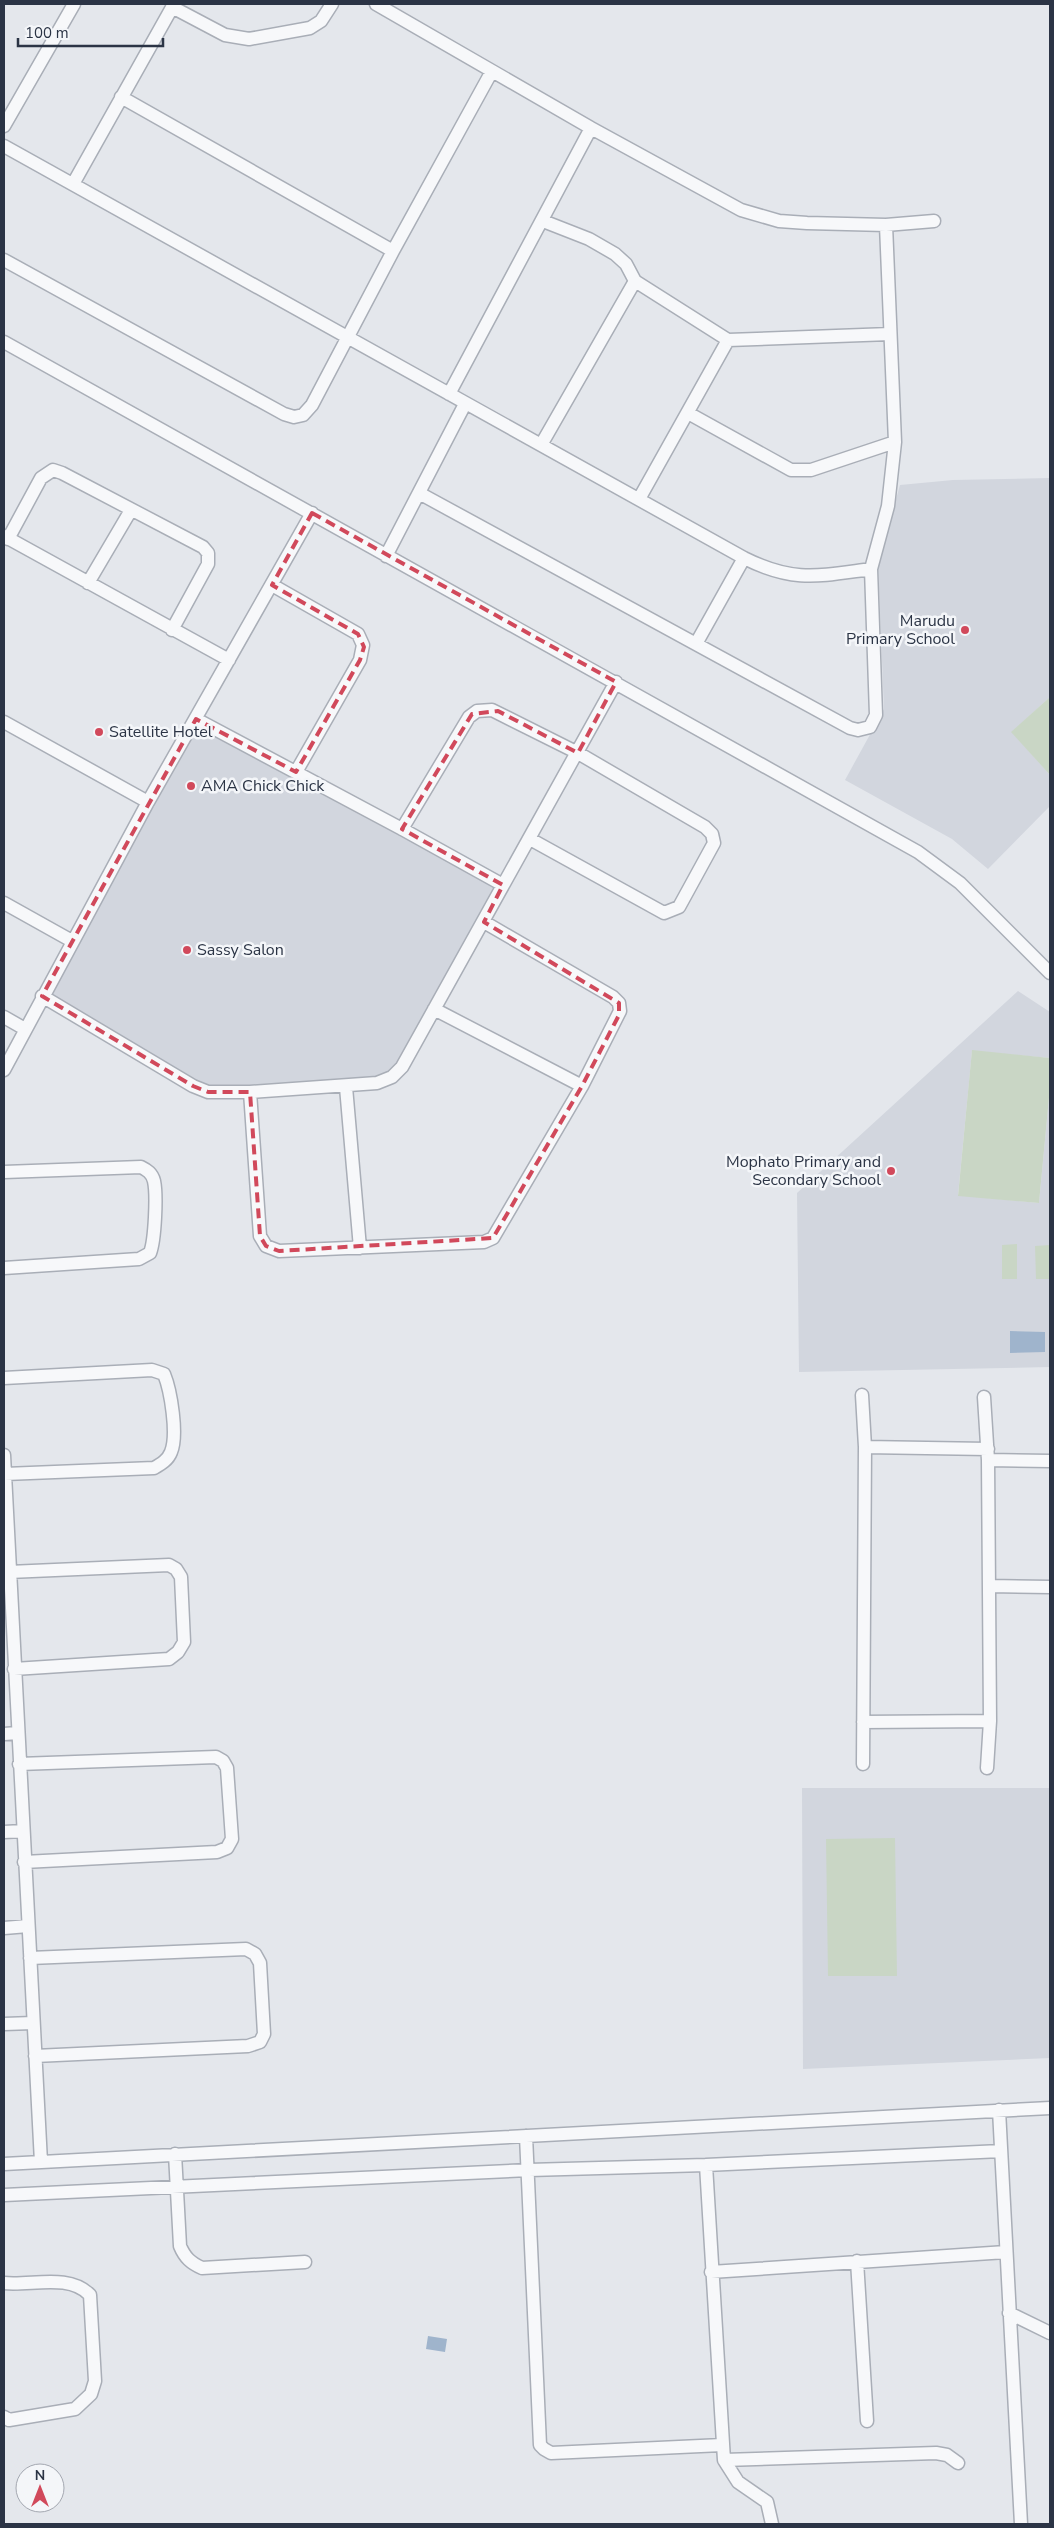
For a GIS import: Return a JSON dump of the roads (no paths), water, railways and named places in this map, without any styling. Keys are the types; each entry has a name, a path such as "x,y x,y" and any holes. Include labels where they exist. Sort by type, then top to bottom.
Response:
{"street":[{"path":"4,126 74,4"},
{"path":"74,184 173,6 225,35 249,39 310,28 321,21 332,4"},
{"path":"376,4 592,128 741,210 759,217 779,221 886,225 934,221"},
{"path":"4,260 290,416 303,415 310,409 393,251 492,71"},
{"path":"121,97 393,251"},
{"path":"449,394 592,128"},
{"path":"4,146 349,337 465,404 765,569 793,576 871,569"},
{"path":"543,220 589,239 616,254 626,264 635,280 728,340 890,334"},
{"path":"419,493 697,642 850,728 866,729 872,725 876,715 871,569 888,506 895,442 886,225"},
{"path":"541,445 635,280"},
{"path":"639,499 728,340"},
{"path":"4,342 918,852 965,888 1050,973"},
{"path":"386,556 465,404"},
{"path":"688,413 791,470 810,470 895,442"},
{"path":"172,630 208,564 208,553 203,548 62,473 50,471 41,478 6,538 172,630 229,660"},
{"path":"88,584 131,510"},
{"path":"4,1070 42,996 148,802 312,513"},
{"path":"697,642 744,558"},
{"path":"272,585 358,634 364,644 360,660 296,772"},
{"path":"42,996 193,1086 208,1092 250,1092 346,1087 377,1083 392,1077 402,1067 616,682"},
{"path":"402,829 469,717 477,711 498,711 578,753 705,827 712,834 714,843 682,903 674,911 659,912 530,839"},
{"path":"196,719 503,885"},
{"path":"4,722 148,802"},
{"path":"4,903 72,941"},
{"path":"250,1092 260,1236 266,1246 280,1251 484,1242 493,1238 582,1086 619,1015 619,1003 613,997 484,922"},
{"path":"434,1009 582,1086"},
{"path":"4,1017 25,1029"},
{"path":"346,1087 360,1248"},
{"path":"4,1172 141,1167 149,1171 154,1180 154,1242 150,1253 139,1259 4,1268"},
{"path":"4,1378 152,1370 164,1374 169,1386 174,1443 164,1463 154,1468 5,1474"},
{"path":"862,1395 865,1446 863,1764"},
{"path":"984,1397 988,1455 990,1721 987,1768"},
{"path":"865,1446 1050,1461"},
{"path":"4,1455 6,1539 9,1572 8,1637 14,1669 41,2162"},
{"path":"9,1572 169,1565 176,1569 181,1577 184,1642 178,1652 169,1659 14,1669"},
{"path":"989,1586 1050,1587"},
{"path":"863,1722 990,1721"},
{"path":"4,1734 18,1733"},
{"path":"19,1764 216,1757 223,1761 228,1768 232,1839 227,1848 217,1852 24,1862"},
{"path":"4,1832 23,1831"},
{"path":"4,1928 28,1926"},
{"path":"30,1958 246,1949 255,1954 260,1963 264,2034 260,2042 248,2046 34,2056"},
{"path":"4,2024 33,2023"},
{"path":"4,2164 1050,2108"},
{"path":"999,2110 1022,2524"},
{"path":"526,2136 540,2445 544,2450 551,2452 722,2445"},
{"path":"4,2195 529,2170 706,2165 1001,2151"},
{"path":"174,2154 180,2246 184,2256 191,2263 202,2268 305,2262"},
{"path":"706,2165 711,2272 724,2460 738,2482 767,2502 772,2524"},
{"path":"711,2272 1006,2252"},
{"path":"857,2261 867,2421"},
{"path":"4,2283 70,2283 82,2286 86,2290 90,2295 95,2381 91,2394 75,2409 10,2420 4,2417"},
{"path":"1009,2313 1050,2333"},
{"path":"724,2460 936,2453 947,2455 958,2463"}],"water":[{"path":"1010,1331 1045,1332 1045,1352 1010,1353"},
{"path":"428,2336 447,2339 445,2352 426,2349"}],"place":[{"name":"Marudu Primary School","path":"965,630"},
{"name":"Satellite Hotel","path":"99,732"},
{"name":"AMA Chick Chick","path":"191,786"},
{"name":"Sassy Salon","path":"187,950"},
{"name":"Mophato Primary and Secondary School","path":"891,1171"}]}
